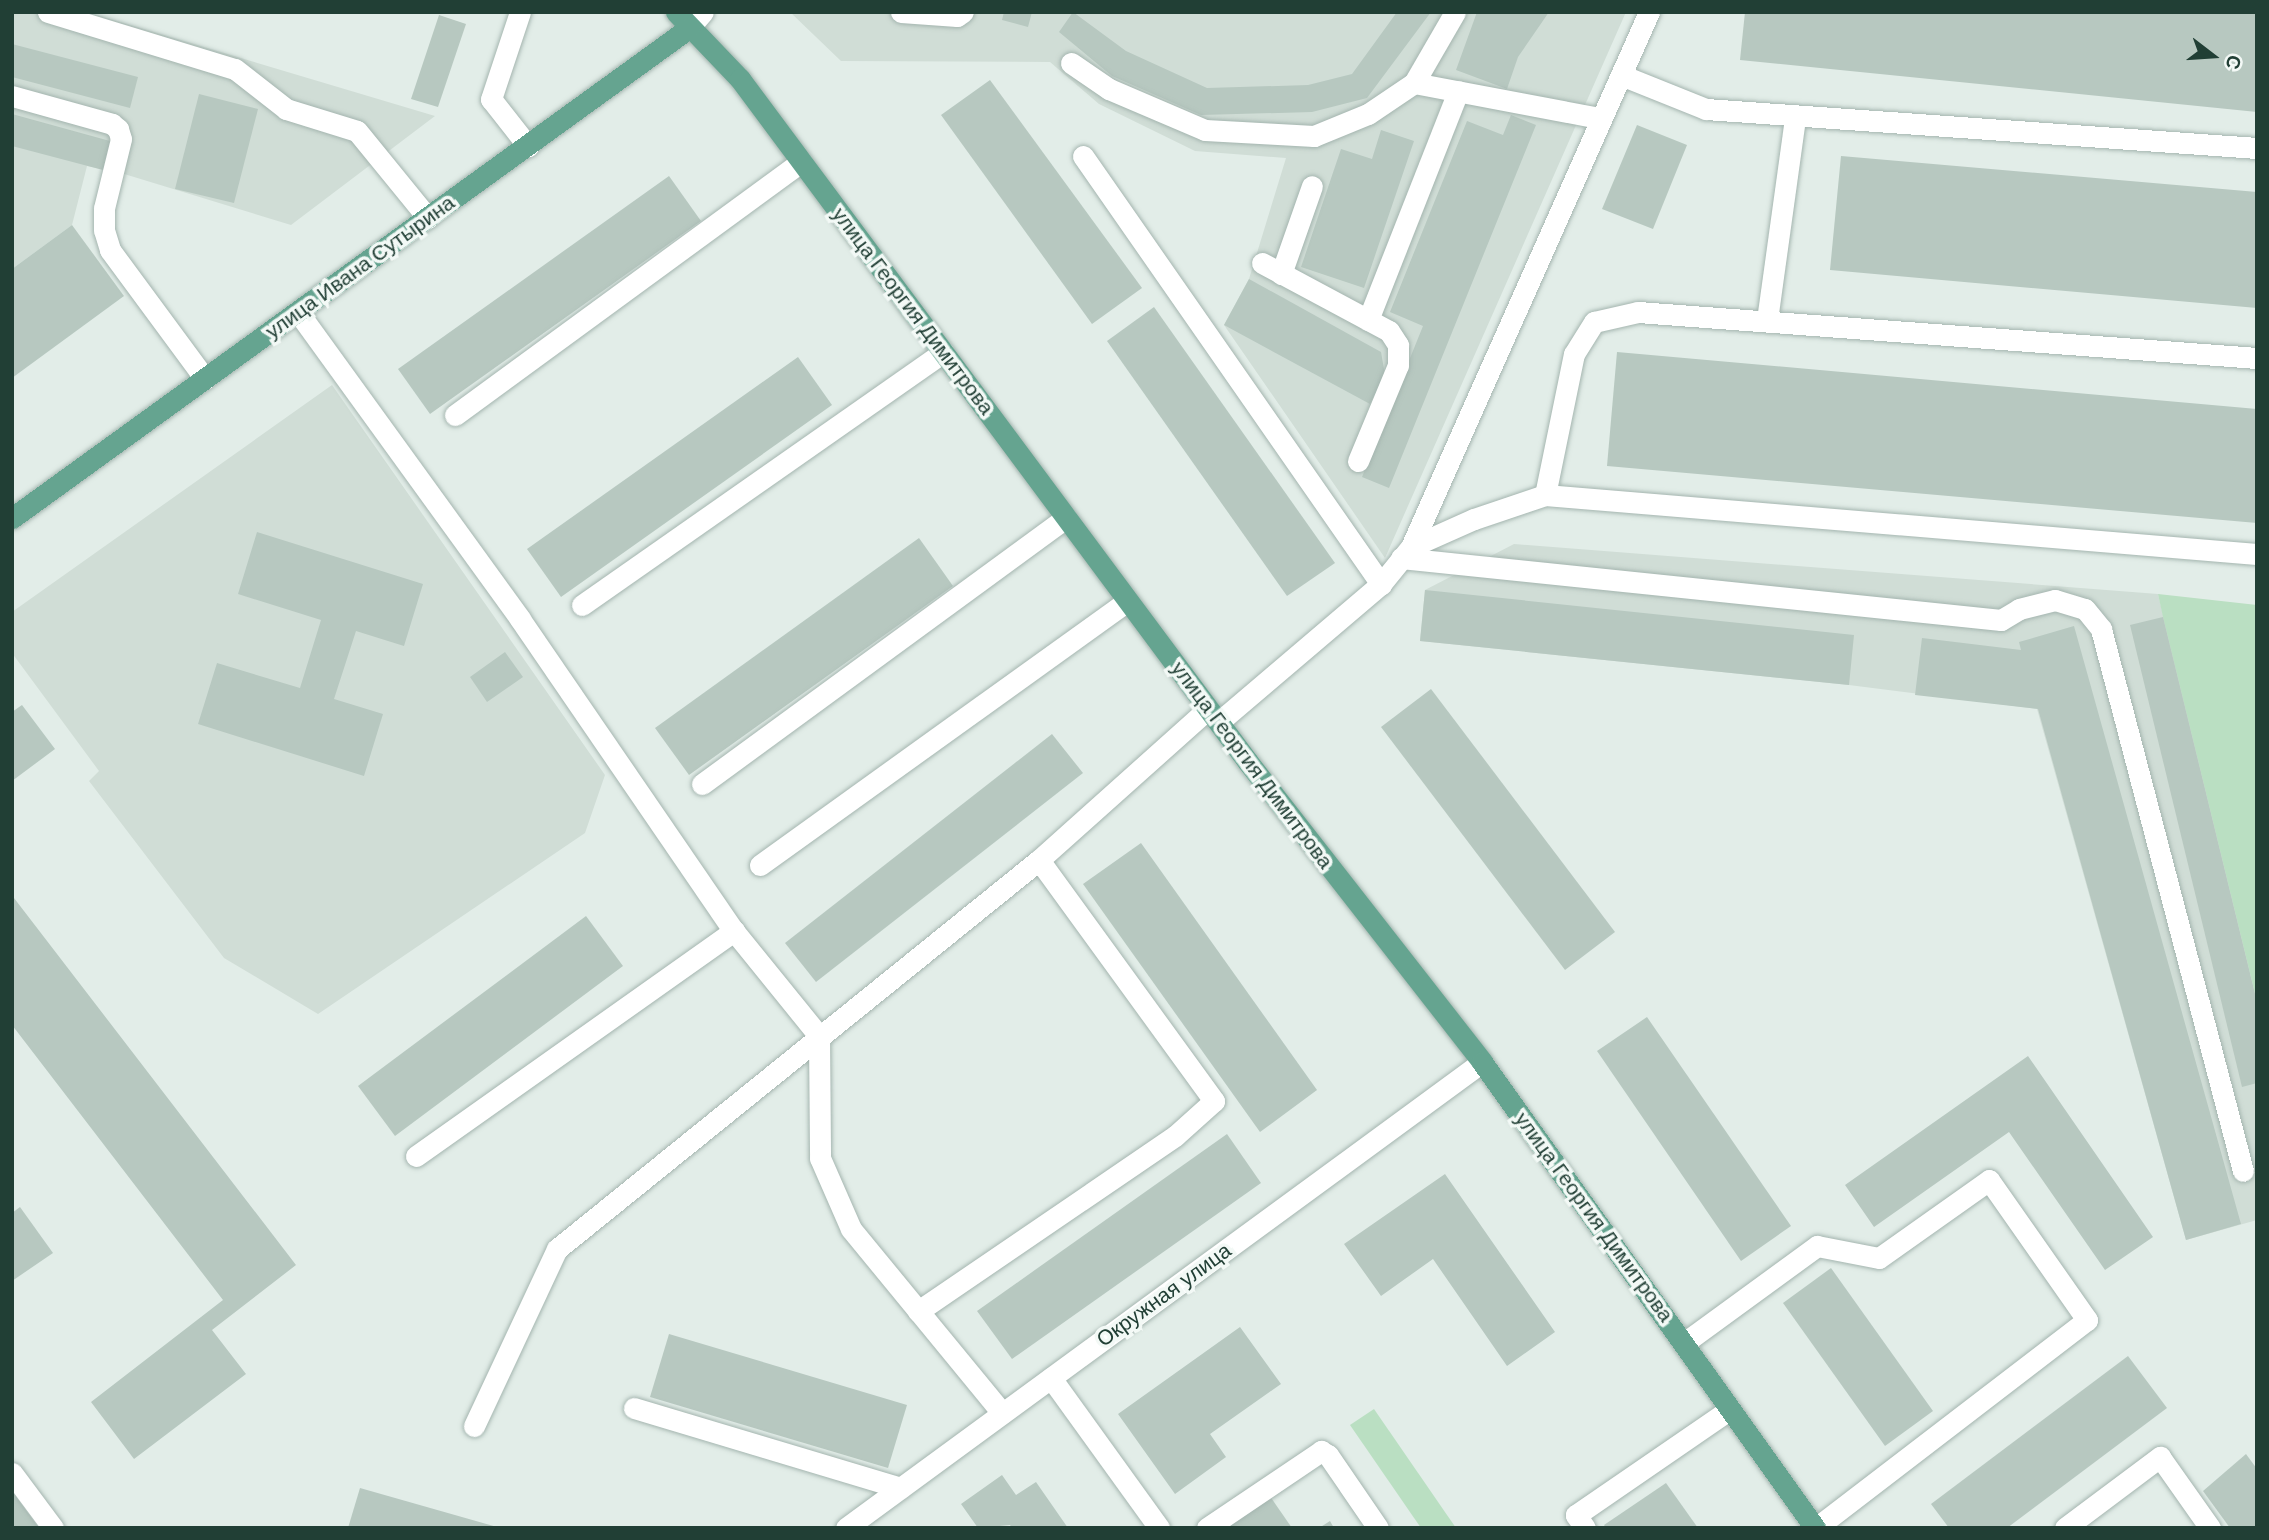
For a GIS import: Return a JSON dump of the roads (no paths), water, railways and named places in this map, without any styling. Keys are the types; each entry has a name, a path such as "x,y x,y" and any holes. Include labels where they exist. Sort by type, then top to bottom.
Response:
{"main road":[{"name":"улица Ивана Сутырина","path":"12,518 528,146 682,20"},
{"name":"улица Георгия Димитрова","path":"682,20 740,79 1127,601 1482,1062 1816,1528"}],"street":[{"path":"48,12 235,69 286,109 357,131 428,218"},
{"path":"520,12 491,99 528,146"},
{"name":"улица Ивана Сутырина","path":"682,20 703,12"},
{"path":"901,12 957,16 963,12"},
{"path":"1071,63 1109,89 1205,130 1314,136 1368,114 1414,83 1455,12"},
{"path":"474,1426 557,1249 1039,860 1214,715 1381,584 1406,552 1649,12"},
{"path":"1620,75 1706,109 2257,148"},
{"path":"1414,83 1600,117"},
{"path":"1368,320 1458,91"},
{"path":"12,96 112,124 118,129 121,139 104,208 104,230 110,250 205,379"},
{"path":"1767,320 1795,117"},
{"path":"1083,156 1381,584"},
{"path":"455,415 801,162"},
{"path":"1281,274 1312,186"},
{"path":"1262,263 1389,331 1398,345 1398,365 1358,461"},
{"path":"298,312 520,619 734,931 819,1036 820,1158 851,1229 1002,1413"},
{"path":"1545,495 1574,354 1594,322 1638,312 2257,358"},
{"path":"582,605 943,352"},
{"path":"1406,552 1474,519 1545,495 2257,554"},
{"path":"702,784 1066,518"},
{"path":"1406,552 2001,620 2019,609 2055,600 2085,610 2101,629 2243,1171"},
{"path":"760,865 1127,601"},
{"path":"918,1311 1175,1136 1214,1101 1039,860"},
{"path":"416,1156 734,931"},
{"name":"Окружная улица","path":"846,1528 1482,1062"},
{"path":"1684,1343 1816,1247 1879,1258 1989,1180 2087,1320 1816,1528"},
{"path":"1051,1378 1159,1528"},
{"path":"635,1408 900,1488"},
{"path":"1585,1528 1576,1515 1730,1409"},
{"path":"1207,1528 1321,1451 1328,1455 1378,1528"},
{"path":"2065,1528 2160,1458 2210,1528"},
{"path":"12,1473 53,1528"}]}
